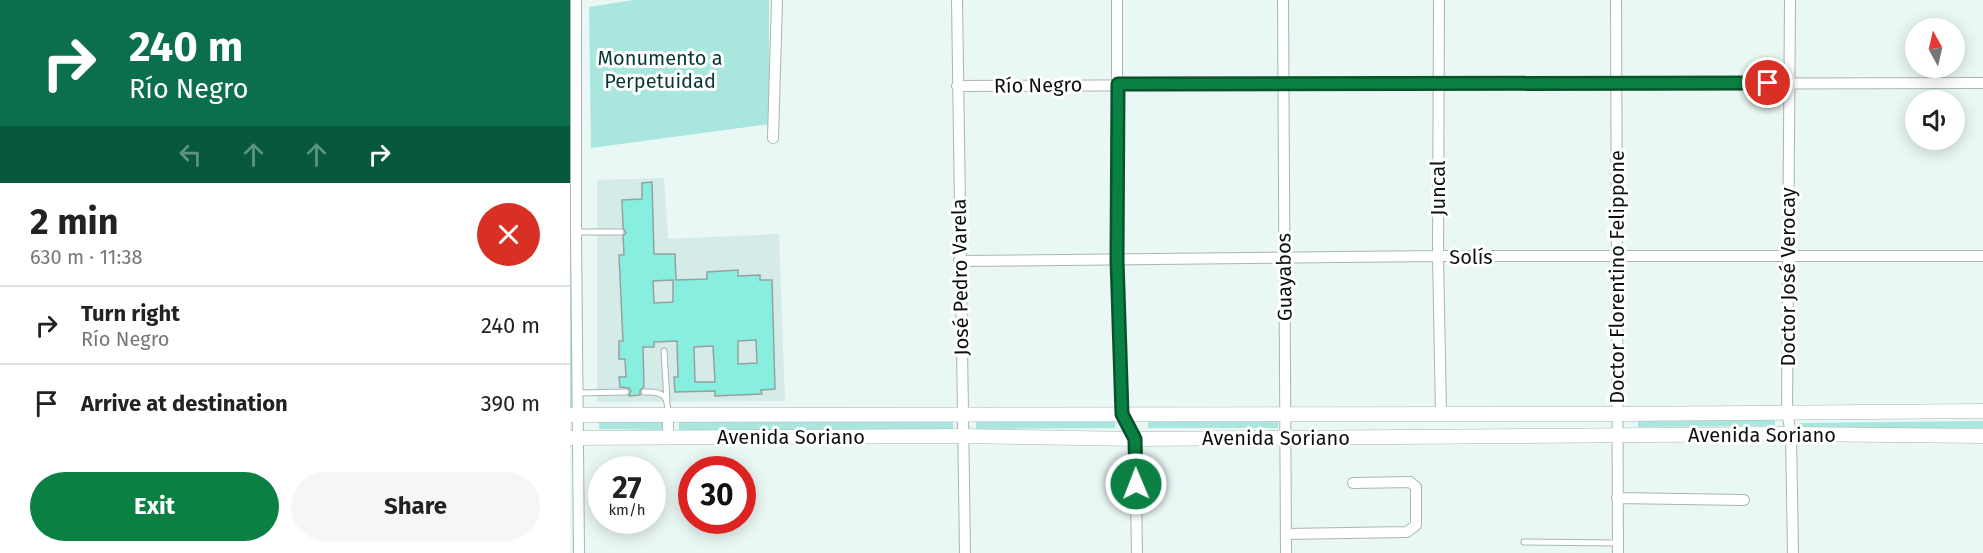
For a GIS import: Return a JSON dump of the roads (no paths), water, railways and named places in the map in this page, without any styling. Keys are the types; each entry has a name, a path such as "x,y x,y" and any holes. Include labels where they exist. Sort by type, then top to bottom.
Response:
{"street":[{"path":"576,0 579,393 574,438 579,553"},
{"path":"773,138 777,0"},
{"name":"José Pedro Varela","path":"957,0 965,553"},
{"path":"1117,0 1117,260 1122,414 1135,439 1137,553"},
{"name":"Guayabos","path":"1283,0 1286,553"},
{"name":"Juncal","path":"1439,0 1438,256 1442,413"},
{"name":"Doctor Florentino Felippone","path":"1616,0 1618,548"},
{"name":"Doctor José Verocay","path":"1790,0 1787,412 1791,434 1793,553"},
{"name":"Río Negro","path":"957,86 1983,83"},
{"name":"Solís","path":"960,261 1438,256 1616,258 1983,256"},
{"name":"Avenida Soriano","path":"575,416 1983,411"},
{"path":"668,416 668,438"},
{"name":"Avenida Soriano","path":"574,438 963,436 1135,439 1791,434 1983,436"},
{"path":"1286,534 1407,532 1416,525 1416,487 1410,482 1353,483"},
{"path":"1617,498 1744,500"}],"lane":[{"path":"576,232 621,232"},
{"path":"664,351 668,416"},
{"path":"579,393 626,392"},
{"path":"644,392 660,393 667,400"},
{"path":"1524,542 1618,548"}],"park label":[{"name":"Monumento a Perpetuidad","path":"660,70"}]}
